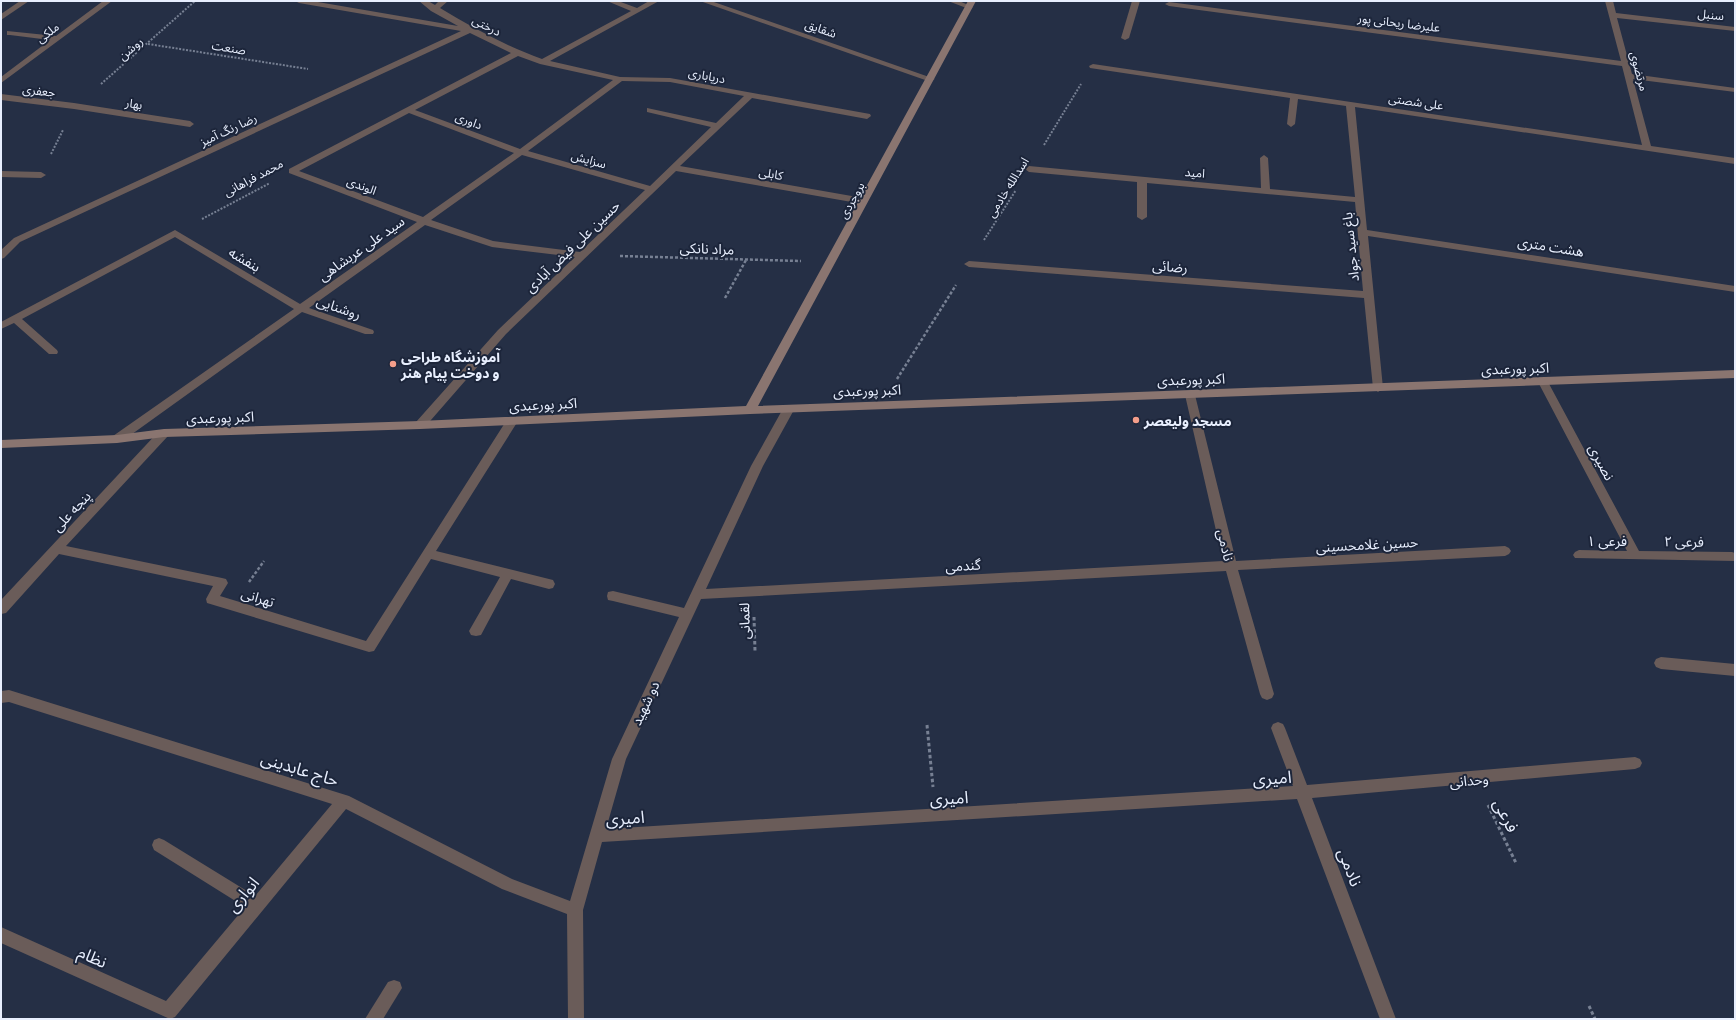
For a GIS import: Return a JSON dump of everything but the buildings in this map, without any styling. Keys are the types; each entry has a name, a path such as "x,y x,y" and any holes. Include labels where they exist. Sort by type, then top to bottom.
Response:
{"main road":[{"name":"بروجردی","path":"750,410 970,4"},
{"name":"اکبر پورعبدی","path":"1,444 117,439 164,433 420,425 789,408 1190,395 1735,374"}],"street":[{"path":"1,18 25,1"},
{"name":"ملکی","path":"1,81 108,1"},
{"path":"299,1 470,30"},
{"name":"درختی","path":"423,1 470,30 517,53 543,62"},
{"path":"434,9 444,1"},
{"path":"611,1 638,11"},
{"path":"543,62 655,1"},
{"name":"شقایق","path":"704,1 931,78"},
{"path":"952,1 970,4"},
{"path":"1125,38 1136,1"},
{"name":"مرتضوی","path":"1609,1 1647,147"},
{"name":"علیرضا ریحانی پور","path":"1169,4 1625,64"},
{"name":"سنبل","path":"1613,15 1735,29"},
{"name":"رضا رنگ آمیز","path":"1,256 17,240 470,30"},
{"path":"10,33 58,39"},
{"name":"محمد فراهانی","path":"292,171 517,53"},
{"name":"دریاباری","path":"543,62 620,78 670,80 867,116"},
{"name":"علی شصتی","path":"1093,66 1735,161"},
{"path":"1629,76 1735,90"},
{"name":"سید علی عربشاهی","path":"117,439 521,152 620,78"},
{"name":"حسین علی فیض آبادی","path":"420,425 502,332 750,95"},
{"path":"1291,124 1294,95"},
{"name":"جعفری","path":"1,97 74,106"},
{"name":"باغ سید جواد","path":"1350,103 1378,388"},
{"name":"بهار","path":"74,106 190,124"},
{"name":"داوری","path":"408,110 521,152"},
{"path":"650,110 717,126"},
{"name":"سزایش","path":"521,152 652,189"},
{"path":"1264,158 1266,191"},
{"name":"کابلی","path":"674,168 864,201"},
{"name":"امید","path":"1029,169 1360,200"},
{"name":"الوندی","path":"292,171 424,221 492,244 583,255"},
{"path":"1,174 41,175"},
{"path":"1142,179 1142,217"},
{"name":"هشت متری","path":"1363,232 1735,289"},
{"path":"1,326 175,234"},
{"name":"بنفشه","path":"175,234 300,308"},
{"name":"رضائی","path":"969,264 1369,295"},
{"name":"روشنایی","path":"300,308 369,332"},
{"path":"15,318 53,352"},
{"name":"نصیری","path":"1542,382 1636,555"},
{"name":"نادمی","path":"1190,395 1231,567 1266,694"},
{"name":"دو شهید","path":"576,1019 575,910 619,759 757,466 789,408"},
{"name":"تهرانی","path":"56,549 222,583 212,599 369,647 512,421"},
{"name":"پنجه علی","path":"1,609 164,433"},
{"name":"حسین غلامحسینی","path":"1231,567 1505,551"},
{"path":"428,554 549,584"},
{"name":"فرعی ۱","path":"1579,555 1636,555"},
{"name":"فرعی ۲","path":"1636,555 1732,557"},
{"name":"گندمی","path":"697,594 1231,567"},
{"path":"476,630 508,573"},
{"path":"613,596 688,614"},
{"path":"1661,663 1735,670"},
{"name":"حاج عابدینی","path":"1,697 9,696 344,801 507,884 575,910"},
{"name":"نادمی","path":"1278,728 1388,1019"},
{"name":"وحدانی","path":"1303,793 1475,779 1635,763"},
{"name":"امیری","path":"596,836 1303,793"},
{"name":"انواری","path":"169,1011 344,801"},
{"path":"158,845 257,906"},
{"name":"نظام","path":"1,935 169,1011"},
{"path":"373,1019 394,988"}],"path":[{"name":"روشن","path":"74,106 148,44 196,1"},
{"name":"صنعت","path":"148,44 308,69"},
{"name":"اسدالله خادمی","path":"880,405 1093,66"},
{"name":"محمد فراهانی","path":"175,234 292,171"},
{"name":"مراد نانکی","path":"583,255 830,262"},
{"path":"725,298 746,260"},
{"name":"لقمانی","path":"754,591 755,651"},
{"path":"927,725 936,815"},
{"name":"فرعی","path":"1475,779 1516,863"},
{"path":"1589,1006 1595,1019"}],"place":[{"name":"آموزشگاه طراحی و دوخت پیام هنر","path":"393,364"},
{"name":"مسجد ولیعصر","path":"1136,420"}]}
